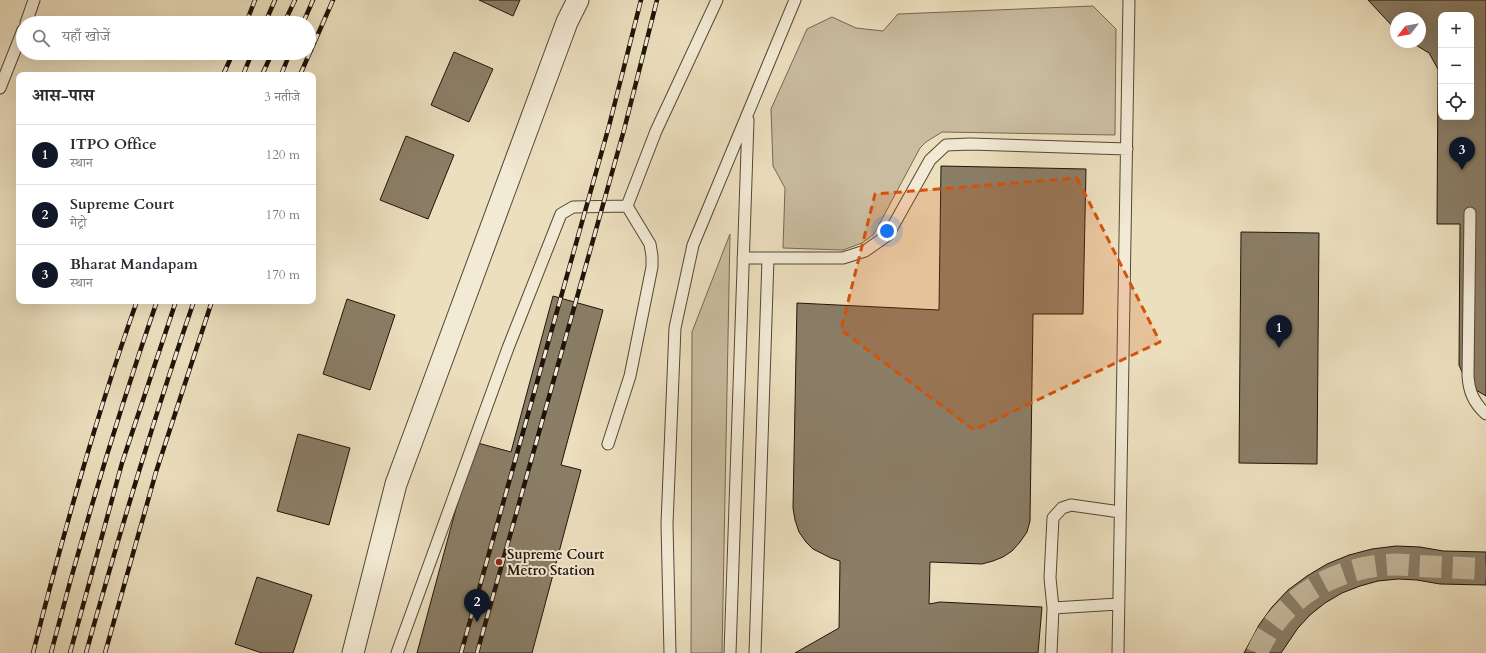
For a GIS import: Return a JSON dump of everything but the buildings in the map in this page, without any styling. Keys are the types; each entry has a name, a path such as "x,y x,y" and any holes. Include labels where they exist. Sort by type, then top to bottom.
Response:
{"street":[{"path":"353,653 396,484 566,22 578,0"}],"lane":[{"path":"28,16 34,0"},
{"path":"627,206 656,131 717,0"},
{"path":"670,653 667,524 675,328 693,245 795,0"},
{"path":"1118,653 1129,0"},
{"path":"0,88 16,48"},
{"path":"730,653 748,112"},
{"path":"743,258 843,258 865,251 888,235 930,160 946,145 970,144 1127,149"},
{"path":"608,444 630,376 652,267 650,244 627,206"},
{"path":"397,653 508,348 561,214 573,207 627,206"},
{"path":"1470,213 1468,381 1470,393 1474,401 1486,414"},
{"path":"755,653 768,258"},
{"path":"1051,653 1053,608 1050,578 1053,518 1062,508 1071,506 1120,512"},
{"path":"1053,608 1118,604"}],"highlighted area":[{"path":"1077,178 1160,342 974,430 841,330 875,194"}],"shaded area":[{"path":"1093,6 1116,29 1115,135 942,132 926,142 920,148 874,234 862,243 843,250 783,248 785,188 773,166 771,109 807,29 832,17 856,28 883,31 898,14"},
{"path":"730,234 722,653 691,653 692,332"}],"tunnel":[{"path":"1257,653 1267,634 1293,603 1326,581 1345,573 1365,568 1389,565 1486,569"}],"railway":[{"path":"249,16 255,0"},
{"path":"268,16 275,0"},
{"path":"287,16 295,0"},
{"path":"306,16 313,0"},
{"path":"316,39 333,0"},
{"path":"461,653 609,126 641,0"},
{"path":"477,653 624,130 657,0"},
{"path":"224,72 230,60"},
{"path":"244,72 249,60"},
{"path":"263,72 269,60"},
{"path":"282,72 287,60"},
{"path":"301,72 307,60"},
{"path":"33,653 81,476 136,304"},
{"path":"51,653 101,476 156,304"},
{"path":"70,653 122,463 175,304"},
{"path":"86,653 137,476 193,304"},
{"path":"105,653 156,472 211,304"}],"place":[{"name":"Bharat Mandapam","path":"1462,170"},
{"name":"ITPO Office","path":"1279,348"},
{"name":"Supreme Court Metro Station","path":"499,562"},
{"name":"Supreme Court","path":"477,622"}]}
